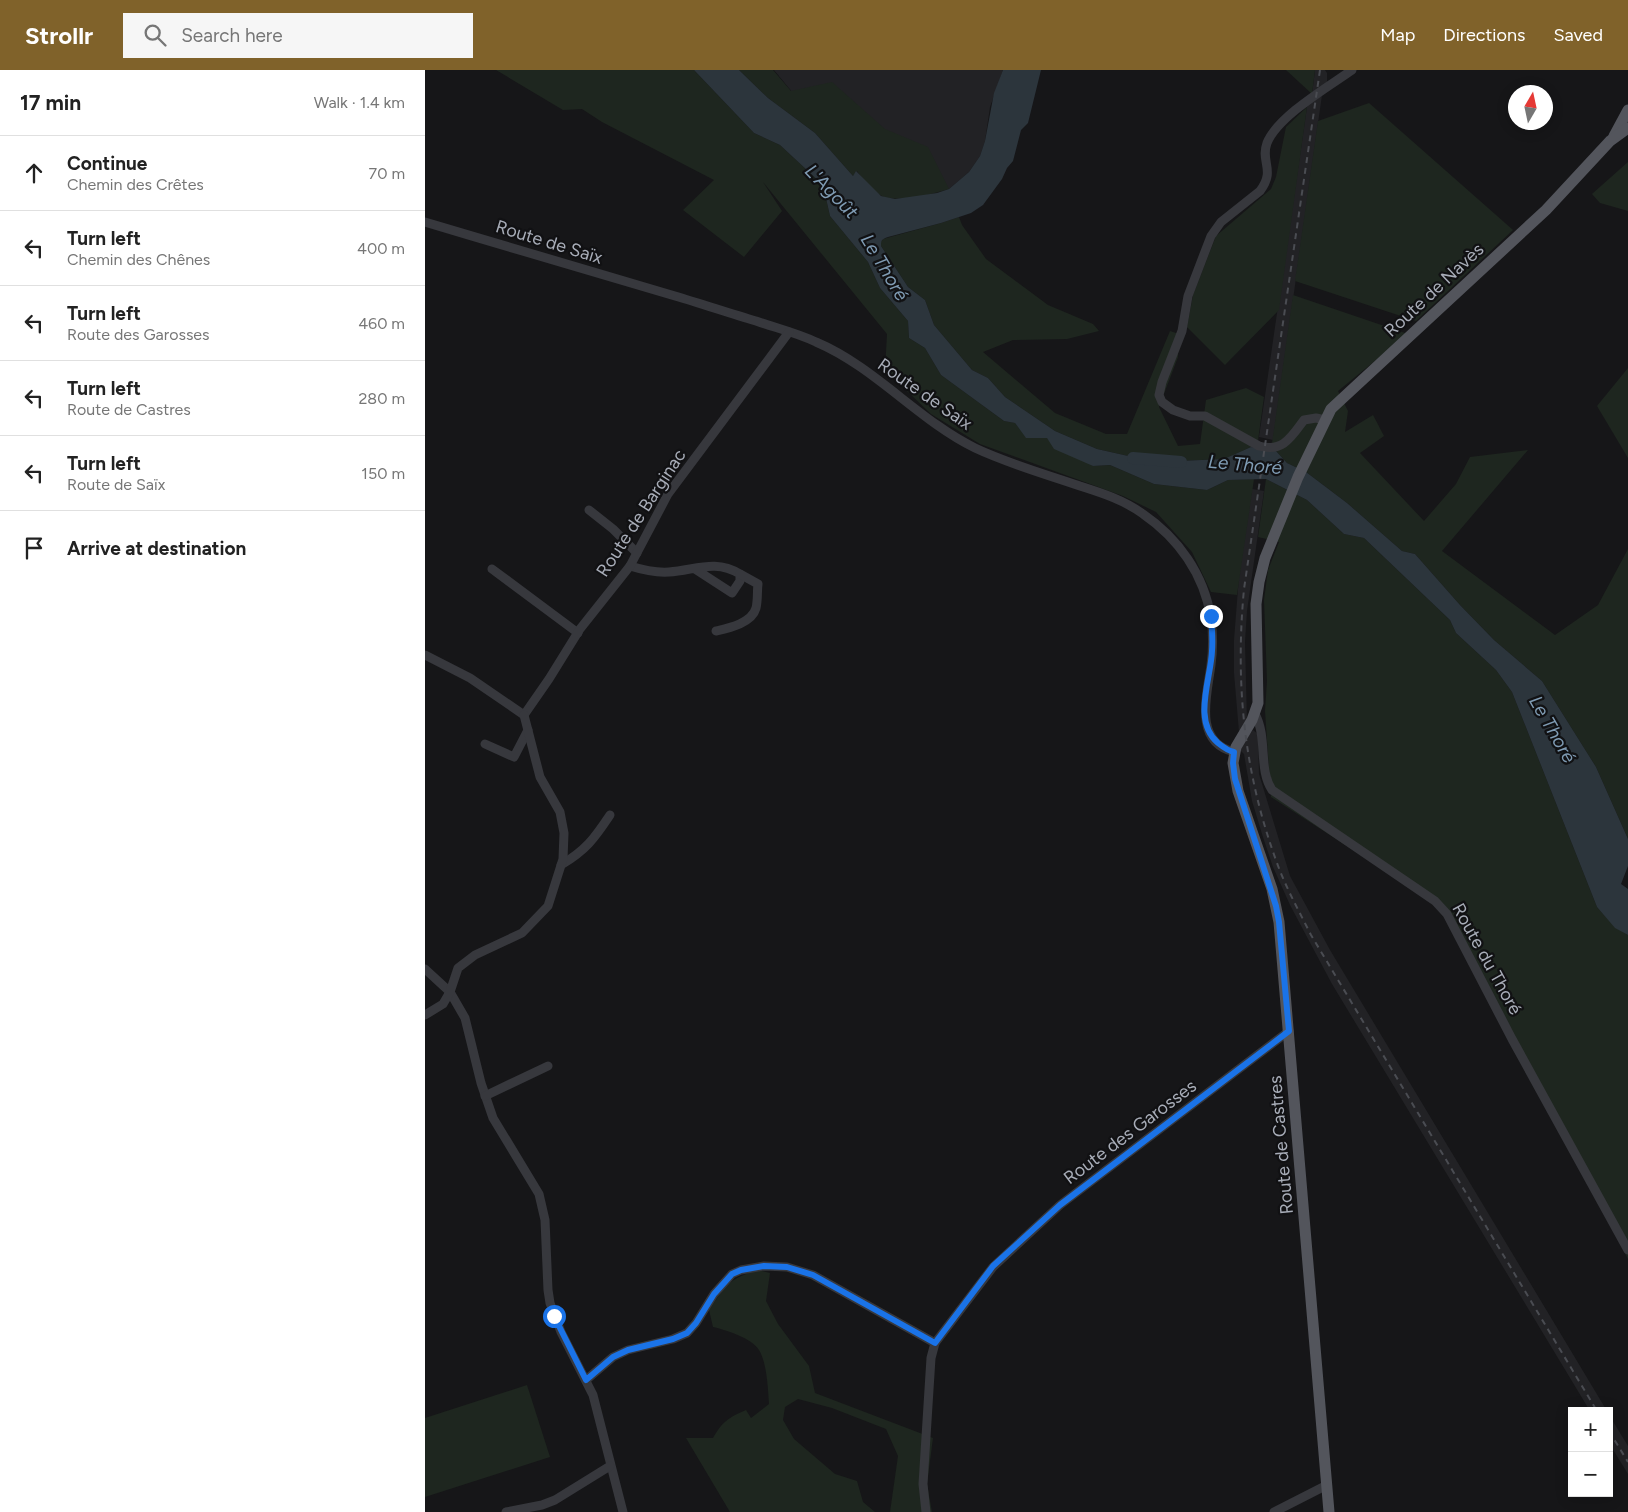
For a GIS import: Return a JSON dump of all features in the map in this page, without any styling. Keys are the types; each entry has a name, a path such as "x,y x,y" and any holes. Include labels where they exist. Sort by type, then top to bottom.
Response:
{"main road":[{"name":"Route de Navès","path":"1610,142 1628,110"},
{"name":"Route de Navès","path":"1255,714 1259,692 1255,626 1259,582 1267,552 1285,506 1331,409 1546,210 1610,142 1628,128"},
{"path":"1234,752 1255,714"},
{"name":"Route de Castres","path":"1234,752 1235,779 1276,906 1279,922 1329,1512"}],"street":[{"path":"1326,420 1316,418 1304,420 1288,441 1279,447 1267,449 1205,416 1190,416 1173,410 1162,402 1159,395 1162,382 1182,331 1188,296 1211,236 1221,222 1260,191 1267,181 1268,168 1265,152 1273,133 1301,104 1353,70"},
{"name":"Route de Saïx","path":"425,222 817,342 837,352 960,440 999,458 1116,498 1142,513 1163,529 1183,552 1199,578 1211,616 1213,650 1206,696 1205,720 1214,740 1229,751 1234,752"},
{"name":"Route de Barginac","path":"524,715 578,633 630,566 668,494 789,332"},
{"path":"589,510 613,529 637,553"},
{"path":"630,566 646,571 667,572 717,565 729,567 758,584 755,610 745,621 716,631"},
{"path":"695,569 732,593 740,581 740,574"},
{"path":"492,570 578,633"},
{"path":"425,655 470,678 524,715 540,777 560,812 564,833 563,859 548,906 522,933 475,955 458,968 450,992 443,1004 425,1016"},
{"name":"Route du Thoré","path":"1255,714 1262,735 1266,778 1272,790 1435,901 1447,914 1512,1039 1628,1250"},
{"path":"485,744 514,757 528,730"},
{"path":"561,865 580,853 594,839 610,815"},
{"path":"425,969 450,992 465,1018 485,1096 493,1118 539,1194 545,1220 550,1303 561,1332 593,1395 623,1512"},
{"name":"Route des Garosses","path":"926,1512 923,1484 929,1375 935,1343 993,1266 1060,1205 1289,1031"},
{"path":"485,1096 548,1066"},
{"path":"586,1380 613,1357 628,1350 673,1339 687,1333 696,1323 714,1294 732,1274 741,1270 764,1266 787,1267 813,1275 935,1343"},
{"path":"506,1512 542,1505 555,1500 610,1466"},
{"path":"1274,1512 1327,1485"}],"shaded area":[{"path":"496,70 694,70 754,133 780,145 823,185 830,216 868,262 880,288 908,321 909,338 925,348 941,375 1004,421 1015,423 1026,437 1047,438 1093,466 1110,465 1154,484 1207,490 1228,480 1254,479 1237,595 1211,592 1192,552 1156,512 1123,496 980,444 931,414 885,370 887,334 763,182 782,211 744,257 683,210 714,180 602,122 582,109 563,110"},
{"path":"739,70 773,70 791,91 832,82 885,129 928,147 949,189 897,199 882,196 868,185 857,171 853,176 815,133 768,98"},
{"path":"774,70 1003,70 990,107 985,141 980,156 969,172 949,189 863,178"},
{"path":"1286,70 1315,70 1312,94"},
{"path":"1315,70 1325,70 1327,73 1327,84 1312,94"},
{"path":"1322,95 1273,440 1259,437 1307,107 1310,102"},
{"path":"1369,103 1513,230 1416,321 1295,281 1318,121"},
{"path":"1307,107 1279,310 1225,365 1187,327 1193,295 1216,236 1271,189 1276,177 1286,127"},
{"path":"1628,162 1628,211 1600,203 1592,194"},
{"path":"959,217 962,225 986,259 1048,305 1093,324 1099,331 1067,339 1013,340 983,352 1055,413 1106,434 1127,434 1170,331 1179,334 1178,357 1159,407 1178,446 1200,444 1206,400 1246,388 1264,397 1257,448 1251,447 1225,459 1155,462 1097,449 1055,431 1005,397 988,378 972,370 934,325 925,300 908,287 881,246 883,239"},
{"path":"1293,295 1408,334 1338,391 1348,411 1345,432 1373,415 1384,436 1360,453 1424,521 1456,484 1470,457 1528,450 1442,551 1555,635 1598,605 1628,549 1628,839 1596,767 1542,681 1494,640 1415,554 1402,551 1347,503 1306,472 1287,463 1276,451 1271,450"},
{"path":"1628,368 1628,458 1597,406"},
{"path":"1266,479 1307,500 1344,534 1364,538 1450,620 1456,633 1496,670 1512,692 1597,907 1615,927 1628,935 1628,1259 1451,921 1438,905 1271,797 1265,711 1267,681 1264,600 1268,570 1279,542 1258,537"},
{"path":"1252,489 1264,491 1247,611 1245,642 1247,722 1239,732 1234,673 1234,640 1239,576"},
{"path":"1253,730 1258,734 1259,774 1290,876 1330,950 1605,1407 1588,1407 1332,984 1290,905 1273,867 1252,801 1244,754 1240,750 1243,742"},
{"path":"758,1270 770,1273 766,1301 778,1324 809,1366 815,1393 933,1438 927,1484 932,1512 890,1512 898,1456 886,1429 832,1408 798,1399 785,1407 783,1420 794,1439 835,1474 857,1481 863,1502 875,1512 730,1512 686,1438 713,1438 730,1418 746,1410 751,1418 769,1404 768,1384 762,1355 759,1350 745,1338 713,1327 709,1310 729,1284 740,1277"},
{"path":"527,1385 550,1457 425,1497 425,1418"},
{"path":"1613,1422 1628,1446 1628,1474 1613,1450"}],"water":[{"name":"L'Agoût","path":"694,70 739,70 768,98 815,133 853,176 856,171 881,196 895,199 937,193 949,189 969,172 980,156 985,141 994,93 1003,70 1041,70 1028,123 1021,130 1013,161 983,205 971,213 882,240 881,246 908,287 925,300 934,325 972,370 988,378 1005,397 1055,431 1097,449 1155,462 1224,459 1251,447 1276,451 1287,463 1306,472 1347,503 1402,551 1415,554 1494,640 1542,681 1596,767 1628,839 1628,866 1621,884 1628,889 1628,935 1615,928 1597,907 1512,692 1496,670 1456,633 1450,620 1364,538 1344,534 1307,500 1266,479 1228,480 1207,490 1154,484 1110,465 1093,466 1054,449 1047,438 1026,438 1015,423 1004,421 941,375 925,348 909,338 908,321 880,288 868,262 830,216 823,185 780,145 754,133"}],"waterway":[{"name":"Le Thoré","path":"1133,458 1181,462"}],"railway":[{"path":"1320,70 1244,589 1241,624 1242,694 1250,762 1266,829 1281,872 1311,935 1595,1407"},
{"path":"1613,1438 1628,1462"}],"route":[{"path":"554,1316 586,1380 613,1357 628,1350 673,1339 687,1333 696,1323 714,1294 732,1274 751,1268 775,1266 800,1270 813,1275 935,1343 993,1266 1060,1205 1289,1031 1279,922 1272,889 1238,790 1233,770 1234,752 1229,751 1214,740 1205,720 1206,696 1213,650 1211,616"}]}
